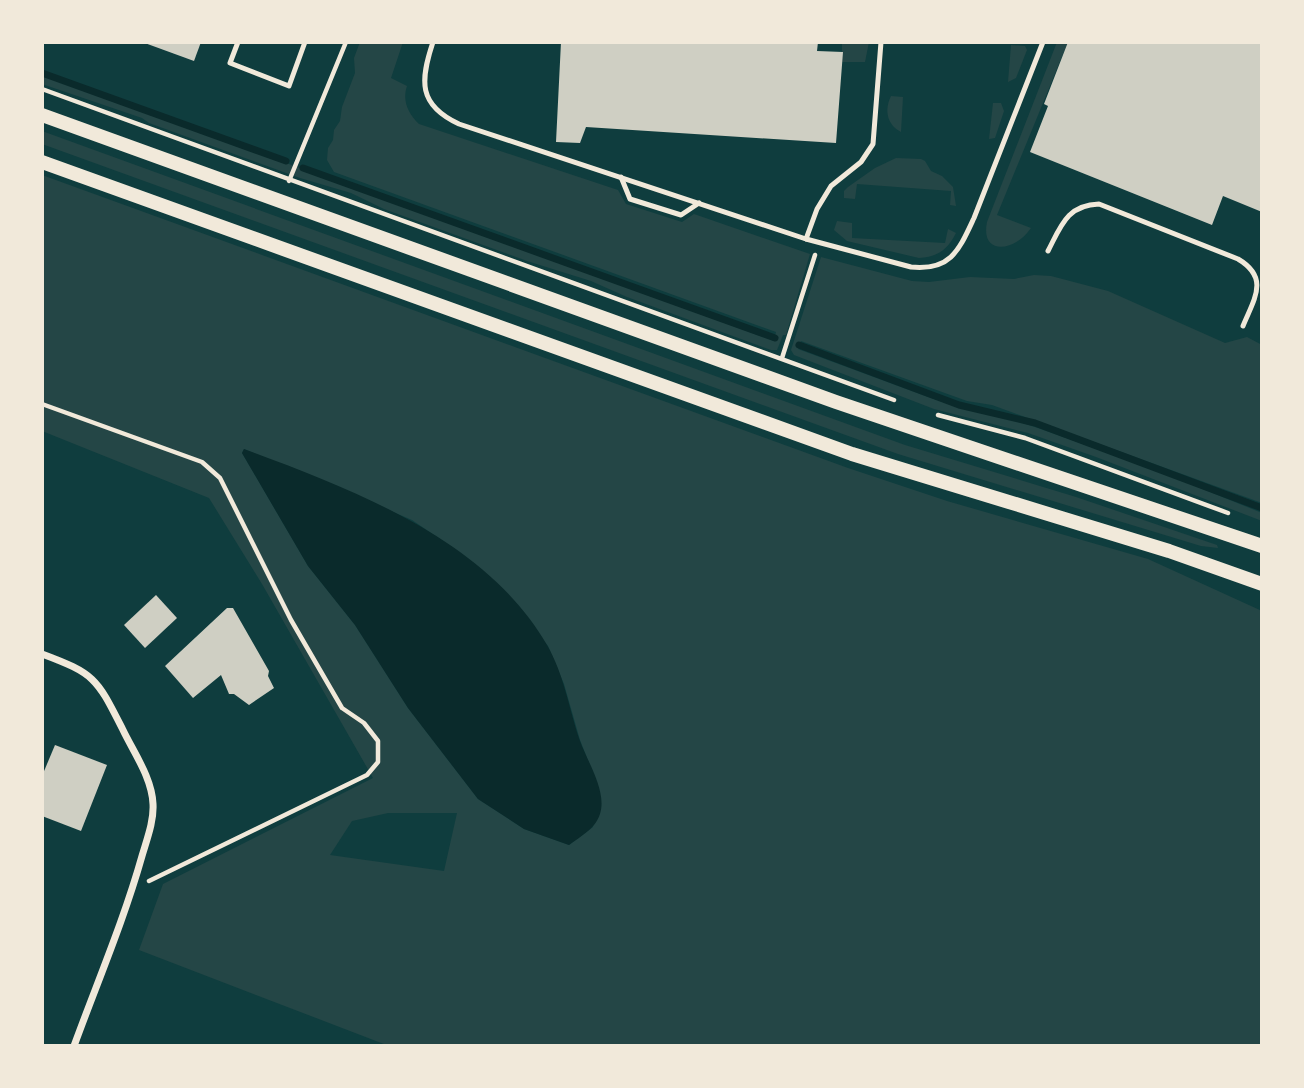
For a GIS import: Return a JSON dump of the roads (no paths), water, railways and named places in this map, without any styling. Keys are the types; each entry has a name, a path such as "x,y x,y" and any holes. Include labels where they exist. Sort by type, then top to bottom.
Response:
{"main road":[{"path":"42,115 823,398 1262,546"},
{"path":"42,162 852,454 1169,551 1262,584"}],"street":[{"path":"42,654 78,668 93,678 106,696 149,783 153,803 153,820 133,889 74,1046"}],"lane":[{"path":"238,42 230,63 289,86 306,42"},
{"path":"433,42 424,76 425,90 432,107 459,124 806,239 924,269 947,262 957,253 974,218 1043,42"},
{"path":"806,239 824,196 838,178 861,162 873,144 881,42"},
{"path":"621,177 630,199 681,215 699,203"},
{"path":"1048,251 1063,222 1074,210 1086,204 1100,204 1250,266 1256,275 1257,287 1243,326"}],"waterway":[{"path":"42,73 286,161"},
{"path":"303,168 775,338"},
{"path":"799,345 959,405 1035,423 1262,508"}]}
